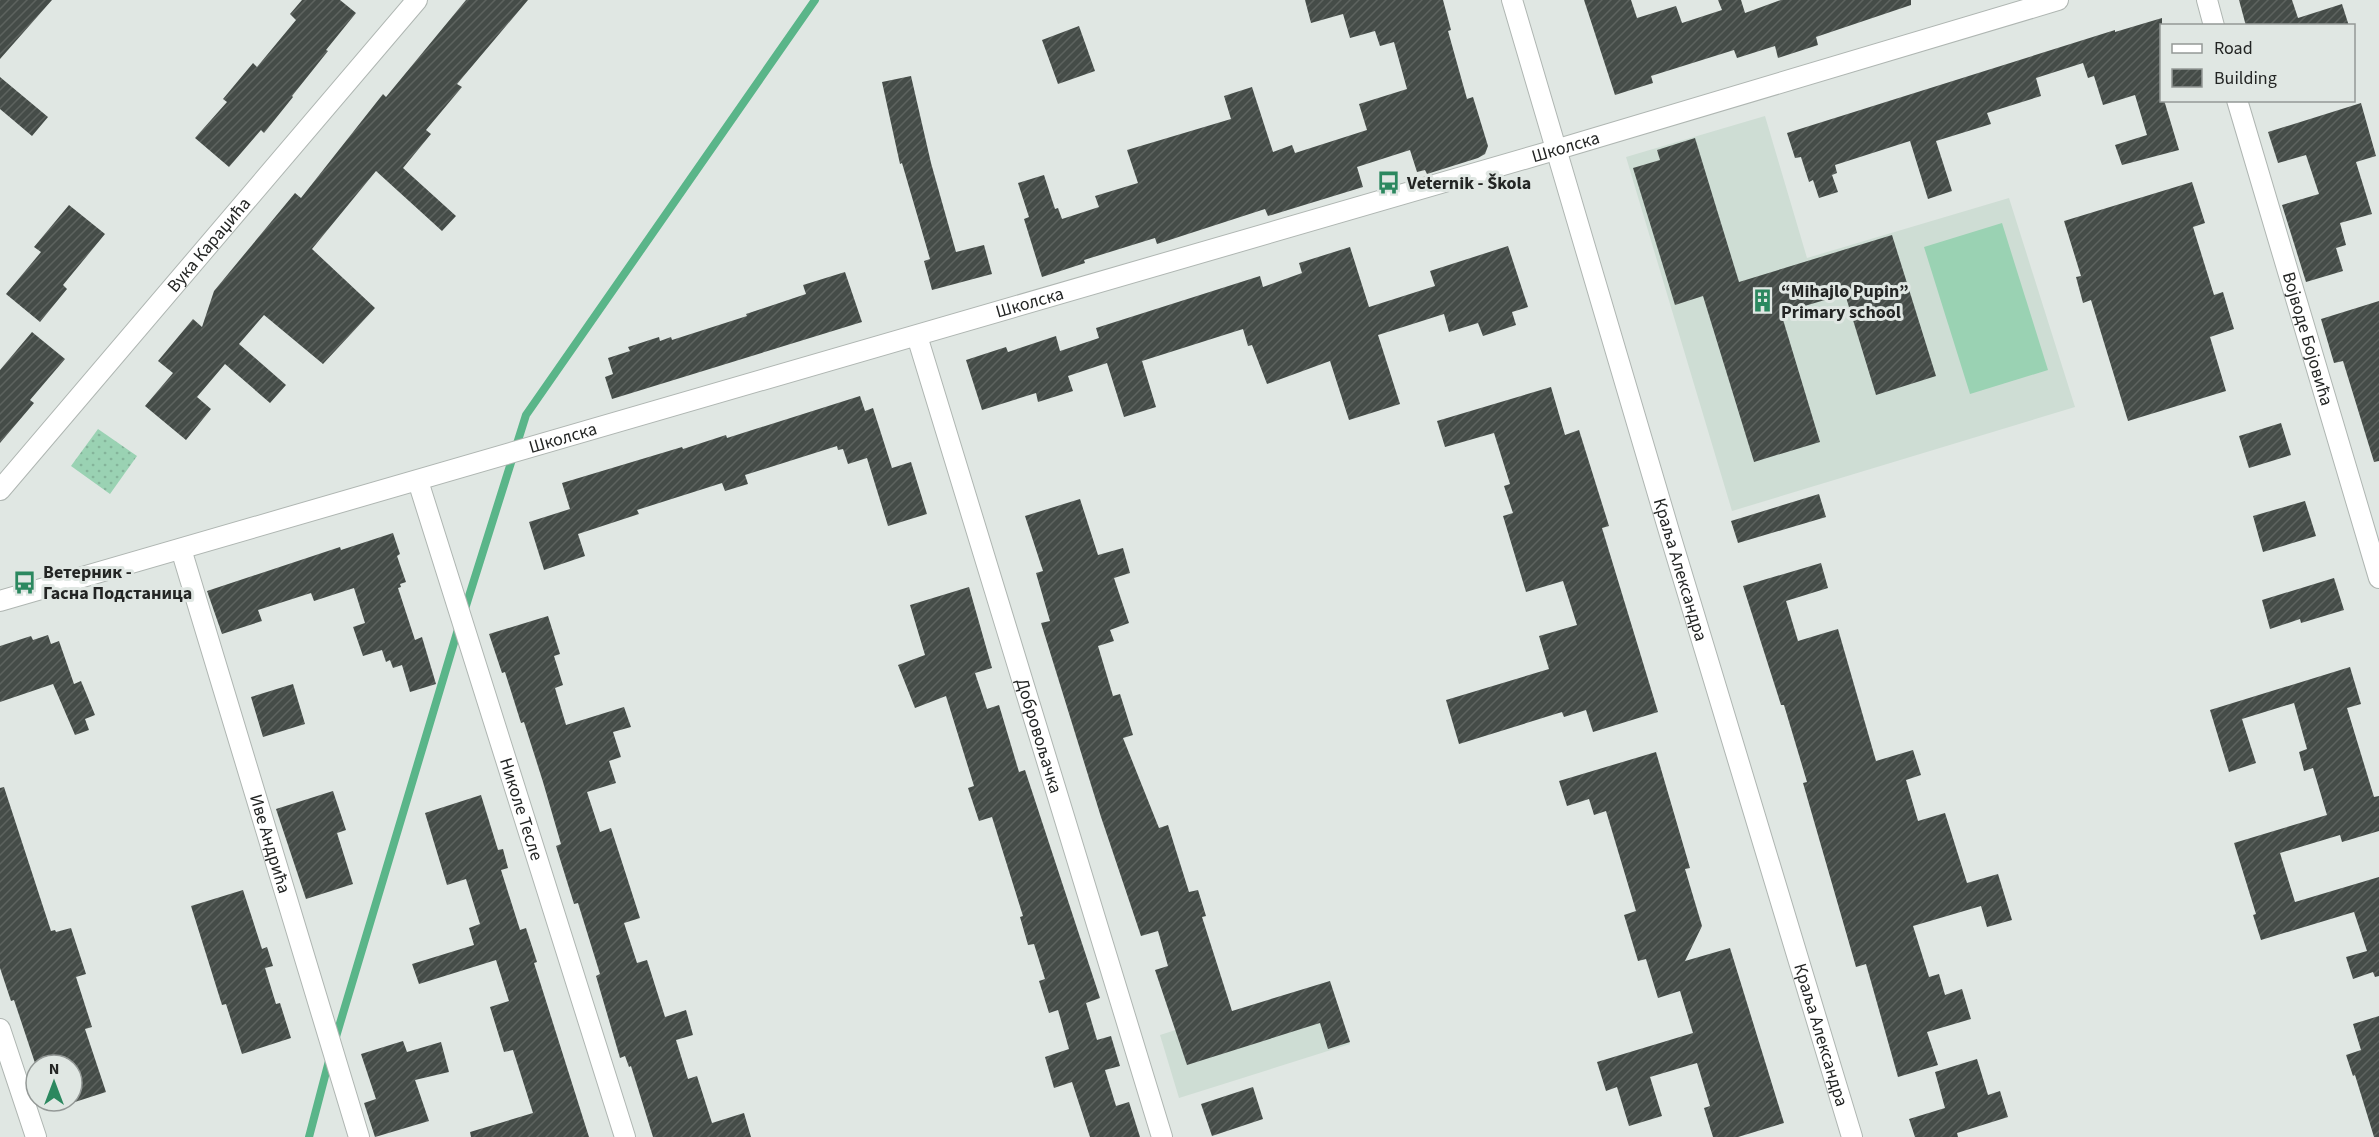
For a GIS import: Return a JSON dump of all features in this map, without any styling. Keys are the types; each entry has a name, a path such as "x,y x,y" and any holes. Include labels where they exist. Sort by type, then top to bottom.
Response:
{"street":[{"name":"Вука Караџића","path":"0,490 417,0"},
{"name":"Краља Александра","path":"1512,0 1852,1137"},
{"name":"Школска","path":"0,601 1555,150 2058,0"},
{"path":"2206,0 2213,24"},
{"name":"Војводе Бојовића","path":"2237,102 2379,578"},
{"name":"Добровољачка","path":"917,336 1162,1137"},
{"name":"Николе Тесле","path":"418,481 625,1137"},
{"name":"Иве Андрића","path":"181,549 359,1137"},
{"path":"0,1029 36,1137"}],"shaded area":[{"path":"1765,116 1807,258 2009,198 2075,407 1732,511 1626,157"},
{"path":"1330,981 1350,1044 1179,1098 1160,1035"}],"green space":[{"path":"2002,223 2048,370 1970,394 1924,247"},
{"path":"98,429 137,456 110,494 71,466"}],"building":[{"path":"0,0 52,0 0,59"},
{"path":"302,0 340,0 356,13 264,133 261,130 229,167 195,138 227,102 223,99 253,63 257,67 296,20 290,14"},
{"path":"466,0 528,0 457,84 462,87 426,130 431,134 403,168 456,216 442,231 376,171 312,249 375,308 323,364 264,315 239,344 286,385 270,403 225,364 197,397 211,409 186,440 145,406 173,373 158,361 193,319 202,327 214,291 295,193 301,198 383,94 386,97"},
{"path":"1305,0 1443,0 1451,30 1448,31 1467,99 1473,97 1488,146 1485,154 1427,174 1425,170 1417,172 1410,150 1357,167 1363,187 1268,216 1265,209 1157,244 1155,238 1084,260 1085,263 1042,277 1024,219 1029,217 1018,183 1044,175 1055,209 1058,208 1062,219 1099,207 1095,196 1138,183 1127,150 1231,119 1224,96 1252,87 1273,152 1292,145 1295,153 1367,130 1359,104 1407,89 1394,42 1380,46 1375,31 1350,38 1343,14 1311,23"},
{"path":"1584,0 1631,0 1637,18 1676,6 1682,23 1722,10 1718,0 1741,0 1745,13 1781,0 1911,0 1911,5 1816,37 1818,45 1778,58 1775,46 1737,58 1734,50 1651,76 1653,83 1615,95"},
{"path":"2239,0 2292,0 2298,18 2342,4 2348,24 2245,24"},
{"path":"2162,18 2162,24 2160,24 2160,102 2165,102 2179,150 2122,165 2115,145 2147,135 2135,95 2103,105 2094,76 2088,78 2083,63 2036,78 2041,96 1987,113 1991,124 1936,141 1952,191 1928,199 1910,141 1835,165 1837,173 1832,175 1838,192 1819,198 1813,180 1809,182 1801,157 1795,158 1787,133 2115,30 2115,32"},
{"path":"1079,26 1095,71 1058,84 1042,40"},
{"path":"911,76 931,163 956,252 984,245 992,274 932,290 924,261 930,259 902,163 900,164 882,82"},
{"path":"0,77 48,117 32,136 0,109"},
{"path":"2361,103 2376,156 2356,162 2372,214 2340,223 2346,245 2336,248 2343,271 2306,282 2282,205 2319,194 2306,155 2278,163 2268,132"},
{"name":"“Mihajlo Pupin” Primary school","path":"1695,138 1739,282 1892,235 1936,376 1876,395 1845,294 1781,313 1820,442 1754,462 1703,296 1675,305 1633,168 1660,160 1657,150"},
{"path":"2192,182 2205,223 2193,227 2214,295 2223,292 2234,329 2210,337 2226,391 2128,421 2091,300 2083,303 2076,277 2081,276 2064,221"},
{"path":"69,205 105,234 63,285 67,289 40,322 6,294 41,252 34,247"},
{"path":"1508,246 1528,307 1512,312 1516,325 1483,336 1478,323 1449,332 1444,314 1378,335 1400,404 1349,420 1330,361 1267,384 1252,345 1248,346 1243,329 1142,361 1156,407 1124,417 1107,363 1068,376 1073,391 1038,402 1036,393 982,410 966,360 1006,347 1008,352 1056,336 1060,351 1099,338 1096,328 1260,276 1263,287 1302,273 1299,263 1350,247 1369,307 1435,286 1430,271"},
{"path":"845,272 862,322 612,399 605,377 613,374 608,358 630,351 628,347 659,337 660,341 671,337 672,340 747,316 746,314 806,294 803,285"},
{"path":"2379,301 2379,461 2374,462 2343,361 2334,363 2321,319"},
{"path":"32,332 65,359 30,400 34,403 0,443 0,370"},
{"path":"1551,387 1565,435 1579,430 1609,526 1602,528 1658,712 1593,732 1586,710 1564,717 1562,712 1459,744 1446,700 1549,669 1539,636 1577,625 1563,581 1526,592 1503,516 1513,513 1504,486 1510,484 1494,433 1445,447 1437,421"},
{"path":"860,396 865,411 873,408 892,468 911,462 927,514 888,526 867,458 848,464 843,449 838,450 837,446 745,475 748,484 725,491 722,483 637,510 639,514 578,534 585,556 544,570 529,522 570,509 562,483 726,435 727,438"},
{"path":"2281,423 2291,455 2249,468 2239,436"},
{"path":"1819,494 1826,517 1738,543 1731,521"},
{"path":"1080,499 1098,555 1123,548 1130,573 1114,578 1129,623 1110,630 1114,641 1098,646 1113,696 1120,694 1133,735 1123,738 1159,828 1168,825 1189,892 1198,890 1206,916 1202,917 1232,1011 1330,981 1350,1042 1328,1049 1320,1023 1187,1065 1155,970 1168,966 1158,931 1141,936 1101,817 1041,623 1050,621 1036,573 1043,571 1025,516"},
{"path":"2305,501 2316,536 2263,552 2253,516"},
{"path":"393,533 400,554 397,556 406,582 400,584 401,587 398,588 415,640 422,637 436,684 410,692 402,665 393,668 390,660 386,662 382,650 363,656 353,627 365,623 354,588 314,601 311,593 258,610 262,621 222,634 207,591 340,547 341,550"},
{"path":"1821,563 1828,588 1786,601 1798,641 1838,629 1876,761 1913,750 1921,775 1906,780 1918,821 1945,813 1967,883 1998,874 2012,920 1987,927 1981,906 1913,926 1929,977 1939,974 1945,995 1962,989 1971,1019 1927,1032 1938,1065 1898,1077 1866,964 1856,967 1803,783 1807,782 1784,705 1781,705 1743,586"},
{"path":"2334,578 2344,610 2301,623 2300,619 2270,629 2262,600"},
{"path":"969,587 992,668 975,673 987,709 999,705 1019,772 1025,770 1100,998 1086,1003 1097,1040 1111,1036 1120,1066 1105,1070 1116,1106 1129,1102 1140,1137 1090,1137 1072,1082 1054,1088 1045,1057 1069,1049 1058,1010 1049,1013 1039,981 1045,979 1034,944 1028,945 1020,917 1023,916 992,817 979,821 968,788 974,786 946,696 915,708 898,665 925,655 910,605"},
{"path":"548,616 560,654 554,656 563,685 555,688 566,725 624,707 631,727 613,732 621,757 609,761 616,783 587,792 600,832 611,828 640,918 624,923 637,963 647,960 665,1017 686,1010 693,1035 676,1040 688,1079 697,1076 712,1123 744,1113 751,1137 653,1137 631,1066 629,1067 625,1056 620,1058 596,976 600,974 578,903 574,904 556,846 561,844 543,782 524,722 521,723 505,672 502,673 489,634"},
{"path":"48,635 51,644 59,641 74,684 81,681 95,715 85,719 89,730 75,735 53,684 0,702 0,646 31,636 33,640"},
{"path":"2350,667 2361,704 2347,708 2374,797 2379,796 2379,831 2342,842 2340,835 2280,853 2295,902 2379,877 2379,976 2375,977 2373,972 2353,979 2346,957 2367,951 2354,912 2261,940 2253,915 2256,914 2234,843 2327,815 2313,768 2304,771 2299,752 2307,749 2294,703 2242,719 2256,763 2229,772 2210,710"},
{"path":"293,684 305,724 263,737 251,697"},
{"path":"1656,752 1690,868 1685,869 1702,926 1685,961 1730,948 1784,1123 1738,1137 1713,1137 1704,1108 1710,1106 1697,1063 1650,1077 1662,1116 1629,1126 1617,1087 1606,1091 1597,1062 1693,1033 1680,991 1658,998 1646,959 1638,961 1624,915 1636,911 1606,811 1594,815 1589,799 1567,806 1559,781"},
{"path":"4,787 51,931 71,928 86,974 76,977 92,1027 85,1029 106,1092 84,1099 84,1053 32,1053 14,1000 11,1001 0,968 0,788"},
{"path":"333,791 346,830 337,833 353,884 306,899 276,809"},
{"path":"481,795 498,850 503,849 508,868 501,870 520,930 526,928 537,962 534,963 589,1137 471,1137 470,1132 533,1113 513,1050 504,1052 490,1007 509,1001 496,960 419,984 412,964 474,945 469,928 480,924 466,879 447,885 425,813"},
{"path":"243,890 262,949 267,947 273,966 265,968 276,1004 280,1003 291,1038 242,1054 226,1004 222,1005 191,906"},
{"path":"2379,1016 2379,1137 2374,1137 2355,1075 2353,1076 2346,1055 2361,1050 2353,1024"},
{"path":"403,1041 407,1052 441,1042 449,1072 415,1080 429,1121 375,1137 364,1103 376,1099 361,1054"},
{"path":"1977,1059 1988,1095 2000,1091 2008,1117 1957,1133 1958,1137 1915,1137 1909,1119 1945,1108 1935,1072"},
{"path":"1253,1087 1263,1119 1212,1136 1201,1104"}],"waterway":[{"path":"464,612 526,415 815,0"},
{"path":"335,1040 459,626"},
{"path":"309,1137 330,1057"}],"place":[{"name":"Veternik - Škola","path":"1389,183"},
{"name":"“Mihajlo Pupin” Primary school","path":"1763,301"},
{"name":"Ветерник - Гасна Подстаница","path":"25,582"}]}
